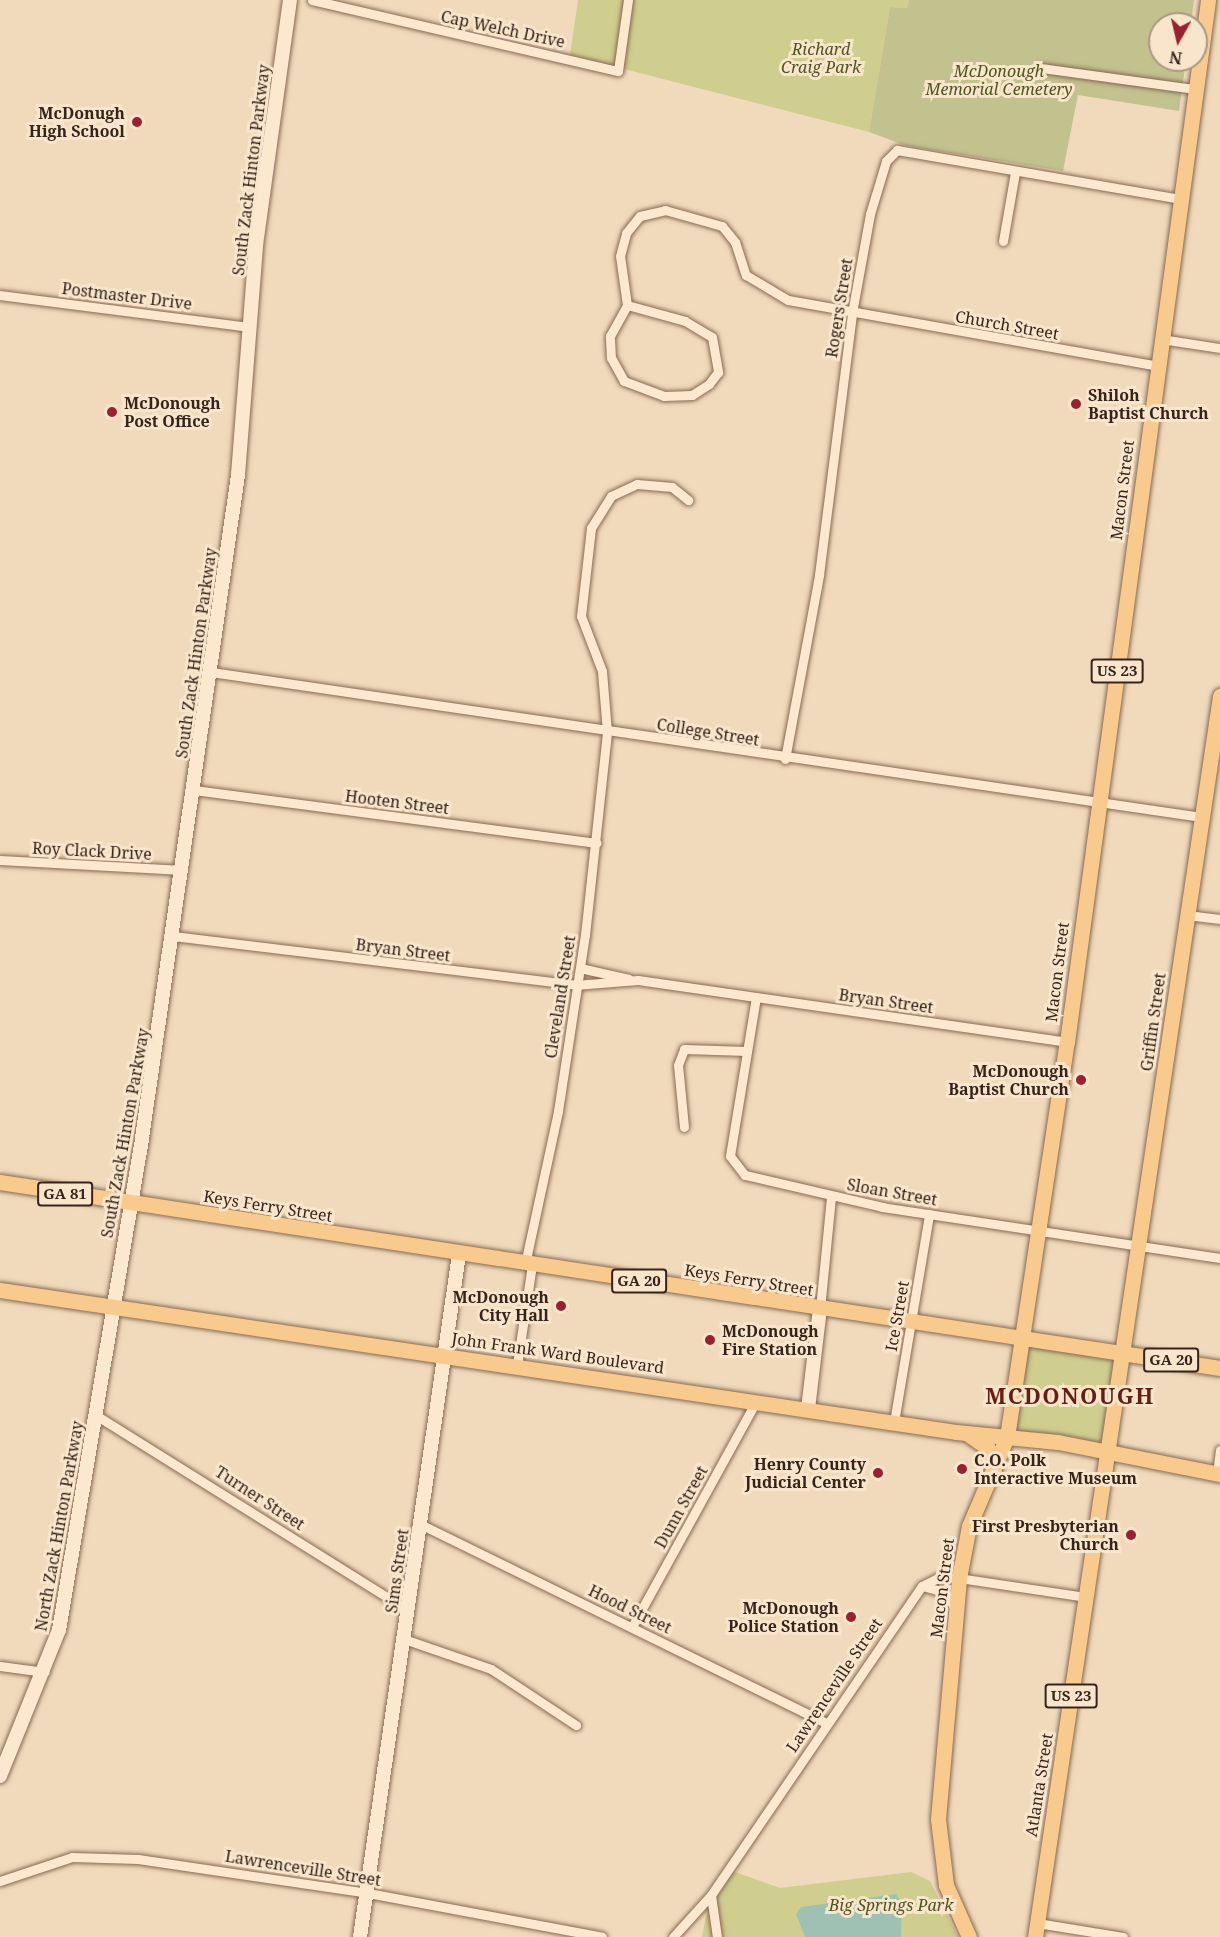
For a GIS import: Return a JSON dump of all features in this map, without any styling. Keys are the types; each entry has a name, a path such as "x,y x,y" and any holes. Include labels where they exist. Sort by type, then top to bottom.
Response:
{"main road":[{"name":"South Zack Hinton Parkway","path":"111,1307 173,936 238,475 250,327 290,0"},
{"name":"Macon Street","path":"969,1937 946,1885 938,1819 959,1578 969,1526 1007,1437 1067,1042 1208,0"},
{"name":"Griffin Street","path":"1122,1354 1220,696"},
{"name":"GA 81","path":"0,1182 130,1203"},
{"name":"Keys Ferry Street","path":"130,1203 1022,1341 1220,1368"},
{"name":"Sims Street","path":"360,1937 459,1254"},
{"name":"John Frank Ward Boulevard","path":"0,1290 965,1433 1058,1442 1109,1455 1218,1474"},
{"name":"North Zack Hinton Parkway","path":"0,1776 45,1672 64,1604 111,1307"},
{"path":"808,1409 820,1309"},
{"name":"Atlanta Street","path":"1036,1930 1109,1455 1122,1354"},
{"path":"965,1433 988,1448 994,1470"}],"street":[{"name":"Cap Welch Drive","path":"312,0 618,71 628,0"},
{"path":"1041,68 1195,89"},
{"name":"Rogers Street","path":"785,759 819,575 852,313 870,214 886,161 897,150 1180,199"},
{"path":"1003,241 1015,172"},
{"name":"Church Street","path":"627,305 620,256 626,232 640,216 665,210 722,226 735,242 746,275 762,289 788,300 1157,366"},
{"name":"Postmaster Drive","path":"0,295 250,327"},
{"path":"627,305 676,317 712,337 718,372 709,384 692,395 664,396 624,381 611,358 610,336 627,305"},
{"path":"1161,339 1220,348"},
{"name":"Cleveland Street","path":"517,1365 529,1264 558,1111 575,985 580,968 597,843 607,732 602,671 581,616 591,528 611,496 637,484 672,487 688,500"},
{"name":"College Street","path":"211,672 785,759 1201,817"},
{"name":"Hooten Street","path":"194,790 597,843"},
{"name":"Roy Clack Drive","path":"0,860 183,870"},
{"path":"1187,915 1220,919"},
{"name":"Bryan Street","path":"173,936 575,985 629,979"},
{"name":"Bryan Street","path":"580,968 629,979 1067,1042"},
{"name":"Sloan Street","path":"756,997 731,1146 734,1165 759,1179 831,1196 929,1214 1220,1258"},
{"path":"684,1127 678,1065 684,1049 747,1051"},
{"path":"820,1309 831,1196"},
{"name":"Ice Street","path":"894,1422 929,1214"},
{"name":"Dunn Street","path":"632,1627 756,1401"},
{"name":"Turner Street","path":"94,1414 408,1610"},
{"path":"1218,1474 1220,1450"},
{"name":"Hood Street","path":"420,1524 826,1723"},
{"path":"922,1586 940,1577 959,1578 1086,1597"},
{"path":"922,1586 945,1592 956,1612"},
{"name":"Lawrenceville Street","path":"673,1937 711,1895 826,1723 922,1586"},
{"path":"404,1638 491,1669 576,1725"},
{"path":"0,1666 45,1672"},
{"name":"Lawrenceville Street","path":"0,1881 40,1864 83,1855 368,1893 602,1937"},
{"path":"711,1895 717,1937"},
{"path":"1036,1930 1123,1937"}],"green space":[{"name":"Richard Craig Park","path":"578,0 909,0 907,8 890,7 869,132 570,55"},
{"name":"McDonough Memorial Cemetery","path":"909,0 1194,0 1192,12 1148,12 1148,72 1184,72 1179,111 1078,95 1063,171 907,146 869,132 890,7 907,8"},
{"path":"1022,1341 1122,1354 1109,1455 1007,1437"},
{"name":"Big Springs Park","path":"732,1871 780,1888 911,1872 930,1881 958,1937 702,1937 706,1916"}],"shaded area":[{"path":"896,1894 902,1903 901,1937 805,1937 796,1914 801,1907"}],"place":[{"name":"McDonugh High School","path":"137,122"},
{"name":"Shiloh Baptist Church","path":"1076,404"},
{"name":"McDonough Post Office","path":"112,412"},
{"name":"McDonough Baptist Church","path":"1081,1080"},
{"name":"McDonough City Hall","path":"561,1306"},
{"name":"McDonough Fire Station","path":"710,1340"},
{"name":"C.O. Polk Interactive Museum","path":"962,1469"},
{"name":"Henry County Judicial Center","path":"878,1473"},
{"name":"First Presbyterian Church","path":"1131,1535"},
{"name":"McDonough Police Station","path":"851,1617"}],"district":[{"name":"MCDONOUGH","path":"1070,1396"}]}
